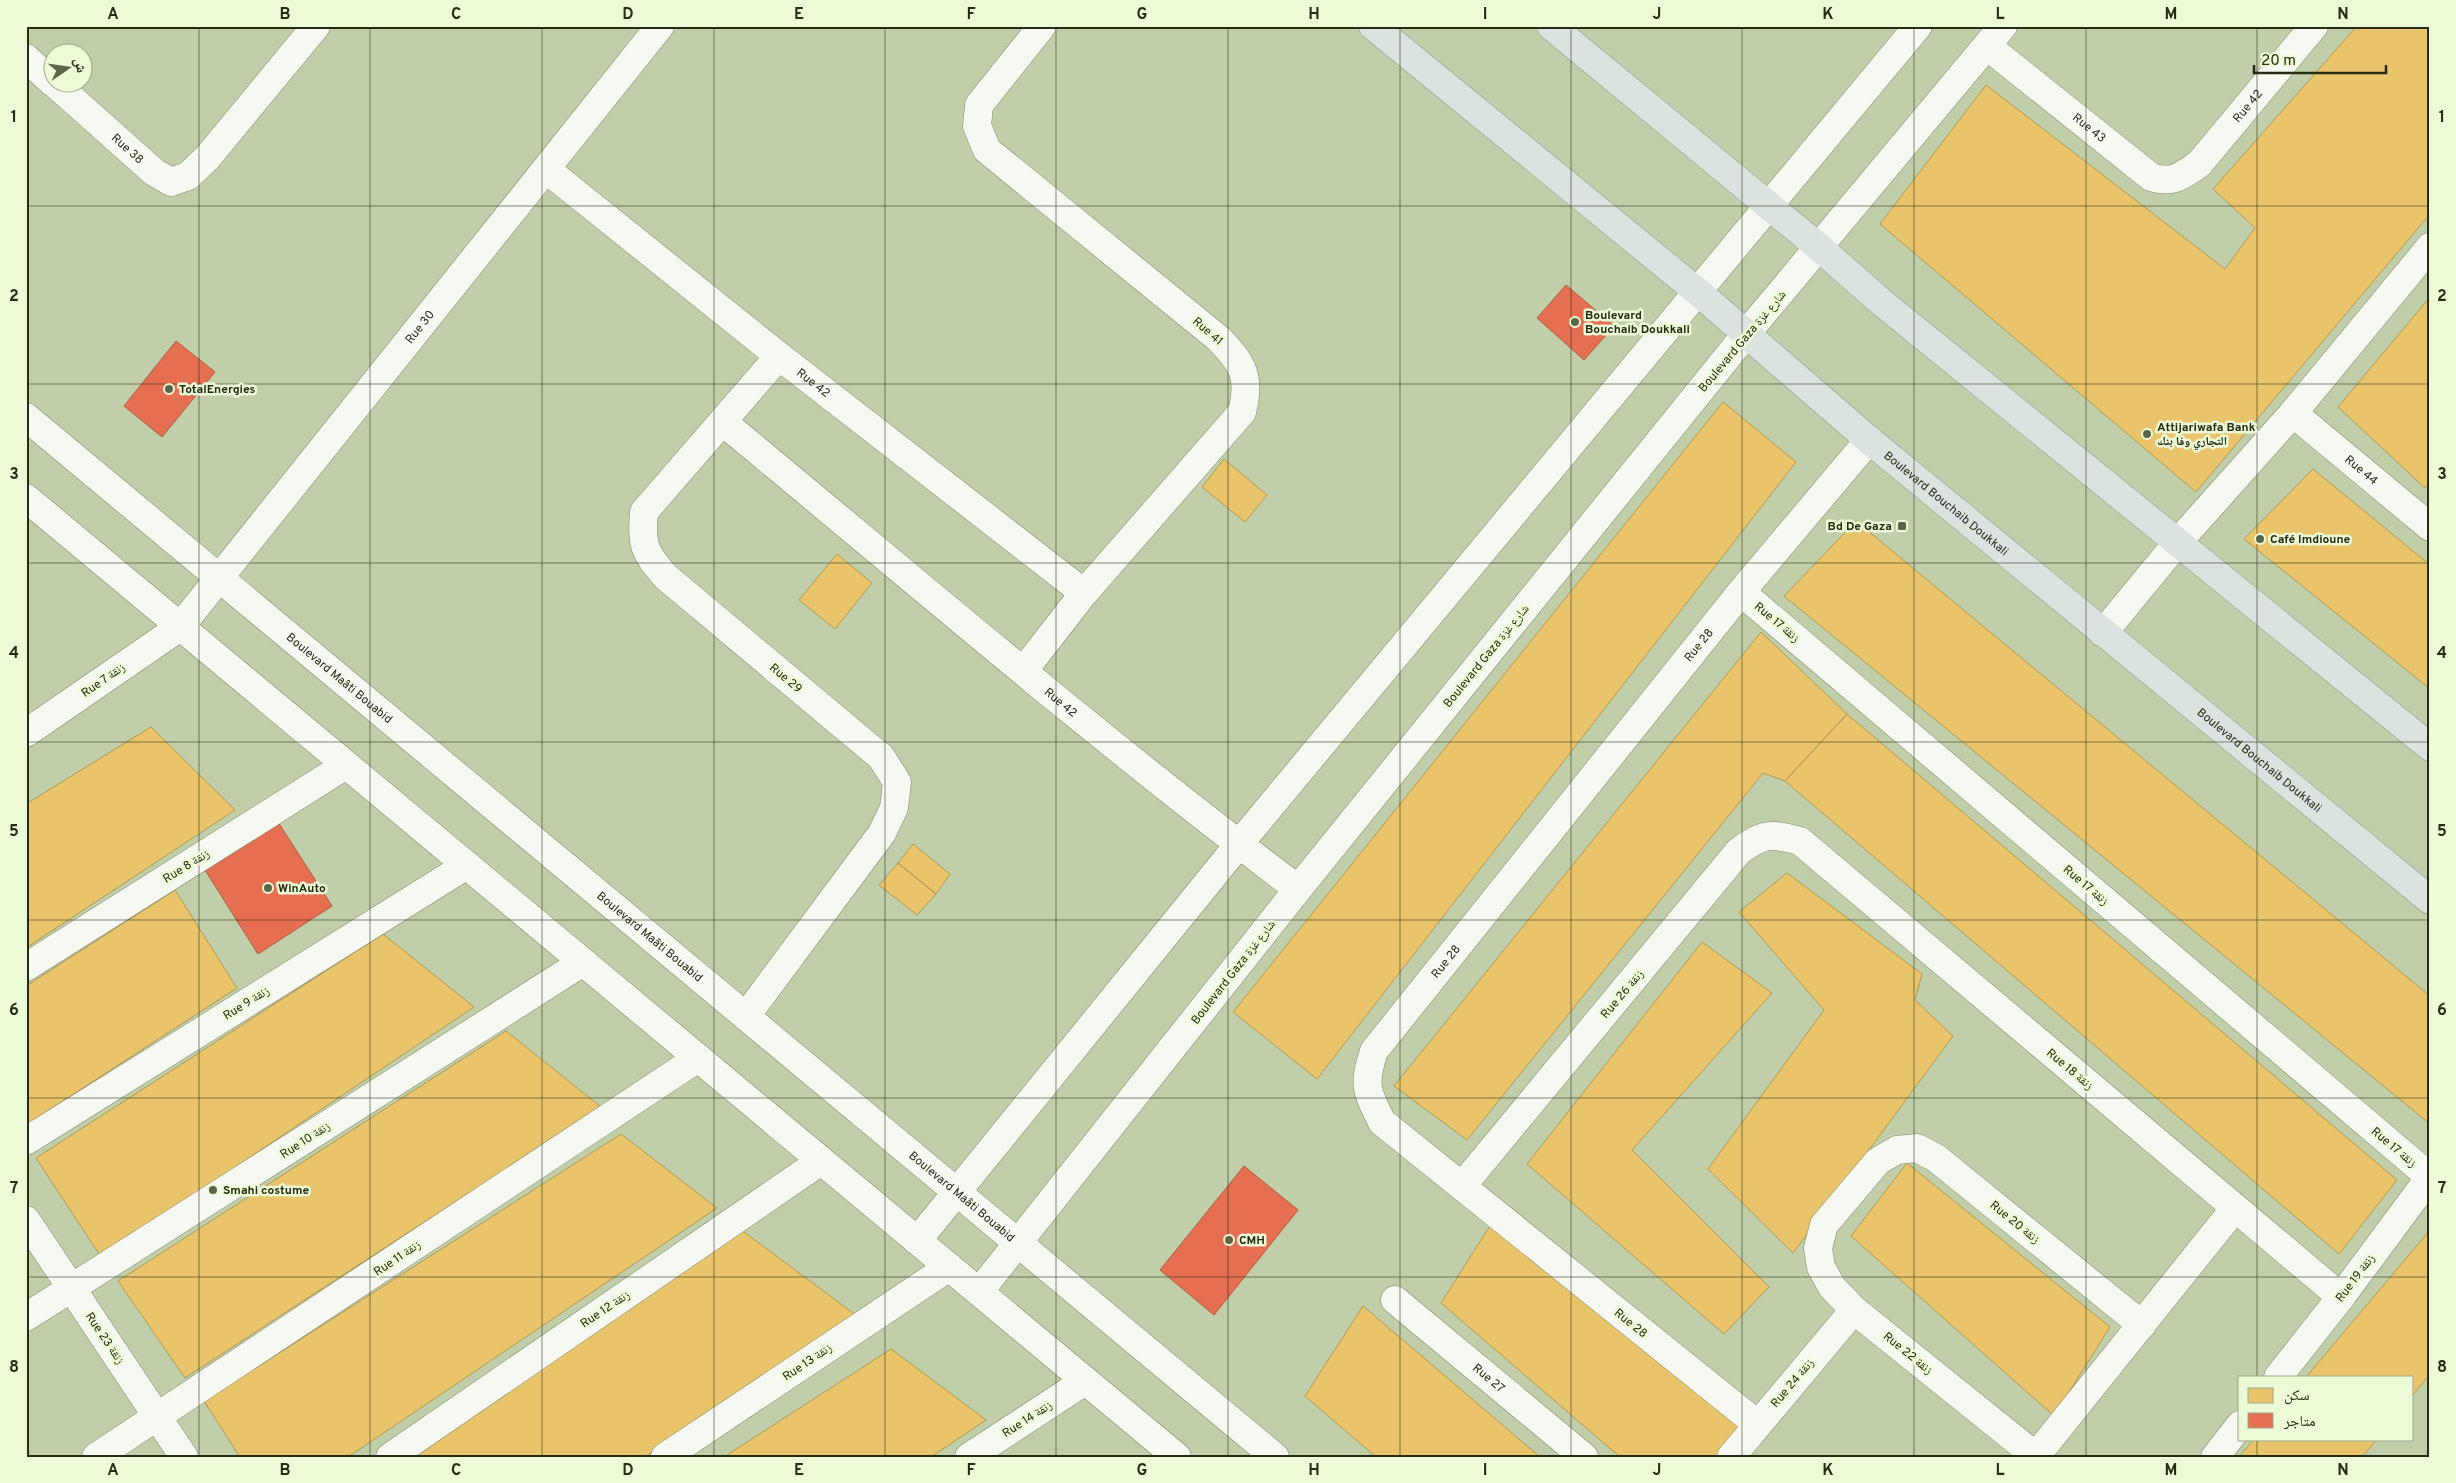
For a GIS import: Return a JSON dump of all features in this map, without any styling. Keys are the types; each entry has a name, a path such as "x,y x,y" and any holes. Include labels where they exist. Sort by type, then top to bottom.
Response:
{"main road":[{"name":"Boulevard Bouchaib Doukkali","path":"1373,26 1698,292 1869,440 2430,900"},
{"path":"1551,26 1820,248 1880,301 2430,747"}],"street":[{"name":"Rue 38","path":"64,92 154,172 171,182 188,176 207,158 316,26"},
{"name":"Rue 30","path":"180,626 547,170 660,26"},
{"name":"Rue 41","path":"1024,670 1084,593 1242,412 1246,395 1245,379 1239,360 1219,339 987,150 977,126 979,105 1042,26"},
{"path":"917,1241 1239,844 1918,26"},
{"name":"Rue 42","path":"2199,164 2314,26"},
{"name":"Rue 43","path":"1995,36 2150,177 2165,181 2181,177 2199,164"},
{"name":"Boulevard Gaza شارع غزة","path":"979,1292 1298,889 1746,334 1820,248 1995,36"},
{"name":"Rue 38","path":"26,58 42,72"},
{"name":"Rue 42","path":"547,170 779,356 1084,593"},
{"path":"2103,633 2178,542 2292,413 2430,247"},
{"name":"Rue 29","path":"746,1016 882,833 894,808 897,782 881,756 666,578 650,560 642,538 644,512 779,356"},
{"name":"Rue 44","path":"2292,413 2430,527"},
{"name":"Boulevard Maâti Bouabid","path":"26,417 1275,1457"},
{"name":"Rue 42","path":"723,422 1024,670 1239,844 1298,889"},
{"name":"Rue 28","path":"1757,1424 1382,1122 1370,1099 1366,1077 1374,1051 1742,592 1869,440"},
{"path":"28,502 180,626 1177,1457"},
{"name":"Rue 17 زنقة","path":"1742,592 2430,1177"},
{"name":"Rue 7 زنقة","path":"26,733 180,626"},
{"name":"Rue 8 زنقة","path":"26,966 346,765"},
{"name":"Rue 26 زنقة","path":"1462,1186 1740,851 1759,838 1776,835 1800,841"},
{"name":"Rue 18 زنقة","path":"1800,841 2341,1297"},
{"name":"Rue 9 زنقة","path":"26,1141 467,865"},
{"name":"Rue 10 زنقة","path":"26,1317 583,962"},
{"name":"Rue 11 زنقة","path":"96,1457 698,1058"},
{"name":"Rue 20 زنقة","path":"1878,1161 1897,1150 1917,1148 1936,1158 2142,1325"},
{"name":"Rue 12 زنقة","path":"390,1457 821,1161"},
{"name":"Rue 22 زنقة","path":"1878,1161 1824,1225 1818,1248 1821,1267 1832,1288 1854,1310 2037,1456"},
{"name":"Rue 19 زنقة","path":"2279,1376 2341,1297 2430,1177"},
{"path":"2037,1456 2235,1208"},
{"name":"Rue 23 زنقة","path":"26,1220 184,1457"},
{"name":"Rue 13 زنقة","path":"665,1457 949,1267"},
{"name":"Rue 27","path":"1396,1300 1584,1457"},
{"name":"Rue 24 زنقة","path":"1731,1457 1854,1310"},
{"name":"Rue 14 زنقة","path":"969,1457 1085,1381"},
{"path":"2215,1457 2238,1428"}],"building: سكن":[{"path":"2357,26 2430,26 2430,214 2196,492 1880,224 1986,85 2225,269 2255,228 2213,189"},
{"path":"2430,297 2430,481 2425,488 2338,407"},
{"path":"1723,402 1796,462 1317,1079 1233,1012"},
{"path":"1224,459 1267,495 1245,522 1202,487"},
{"path":"2313,469 2430,565 2430,689 2244,539"},
{"path":"1856,521 2430,996 2430,1124 1784,596"},
{"path":"837,554 872,583 835,629 799,600"},
{"path":"1761,632 1847,714 1785,781 1763,773 1467,1140 1394,1086"},
{"path":"1847,714 2397,1180 2339,1254 1785,781"},
{"path":"151,727 235,810 26,948 26,804"},
{"path":"913,844 950,874 936,894 898,863"},
{"path":"898,863 936,894 917,915 879,885"},
{"path":"1787,873 1922,974 1915,1000 1953,1036 1793,1253 1708,1169 1824,1010 1739,912"},
{"path":"175,890 237,988 26,1125 26,986"},
{"path":"383,934 474,1007 101,1257 36,1158"},
{"path":"1702,942 1772,993 1632,1150 1769,1287 1724,1334 1527,1164"},
{"path":"506,1031 601,1107 185,1378 118,1281"},
{"path":"621,1134 717,1208 348,1457 240,1457 204,1401"},
{"path":"1907,1163 2110,1327 2054,1416 1851,1236"},
{"path":"1493,1221 1747,1426 1716,1457 1620,1457 1441,1303"},
{"path":"740,1229 857,1316 645,1457 396,1457"},
{"path":"2430,1230 2430,1374 2414,1394 2414,1376 2307,1376"},
{"path":"1363,1306 1540,1457 1376,1457 1305,1396"},
{"path":"891,1349 986,1420 931,1457 724,1457"},
{"path":"2253,1440 2376,1440 2362,1457 2239,1457"}],"building: متاجر":[{"name":"Boulevard Bouchaib Doukkali","path":"1566,285 1614,326 1584,360 1537,318"},
{"name":"TotalEnergies","path":"176,341 215,372 162,437 124,406"},
{"name":"WinAuto","path":"278,822 332,906 258,954 205,870"},
{"name":"CMH","path":"1244,1166 1298,1210 1214,1315 1160,1270"}],"place":[{"name":"Boulevard Bouchaib Doukkali","path":"1575,322"},
{"name":"TotalEnergies","path":"169,389"},
{"name":"Attijariwafa Bank التجاري وفا بنك","path":"2147,434"},
{"name":"Bd De Gaza","path":"1902,526"},
{"name":"Café Imdioune","path":"2260,539"},
{"name":"WinAuto","path":"268,888"},
{"name":"Smahi costume","path":"213,1190"},
{"name":"CMH","path":"1229,1240"}]}
